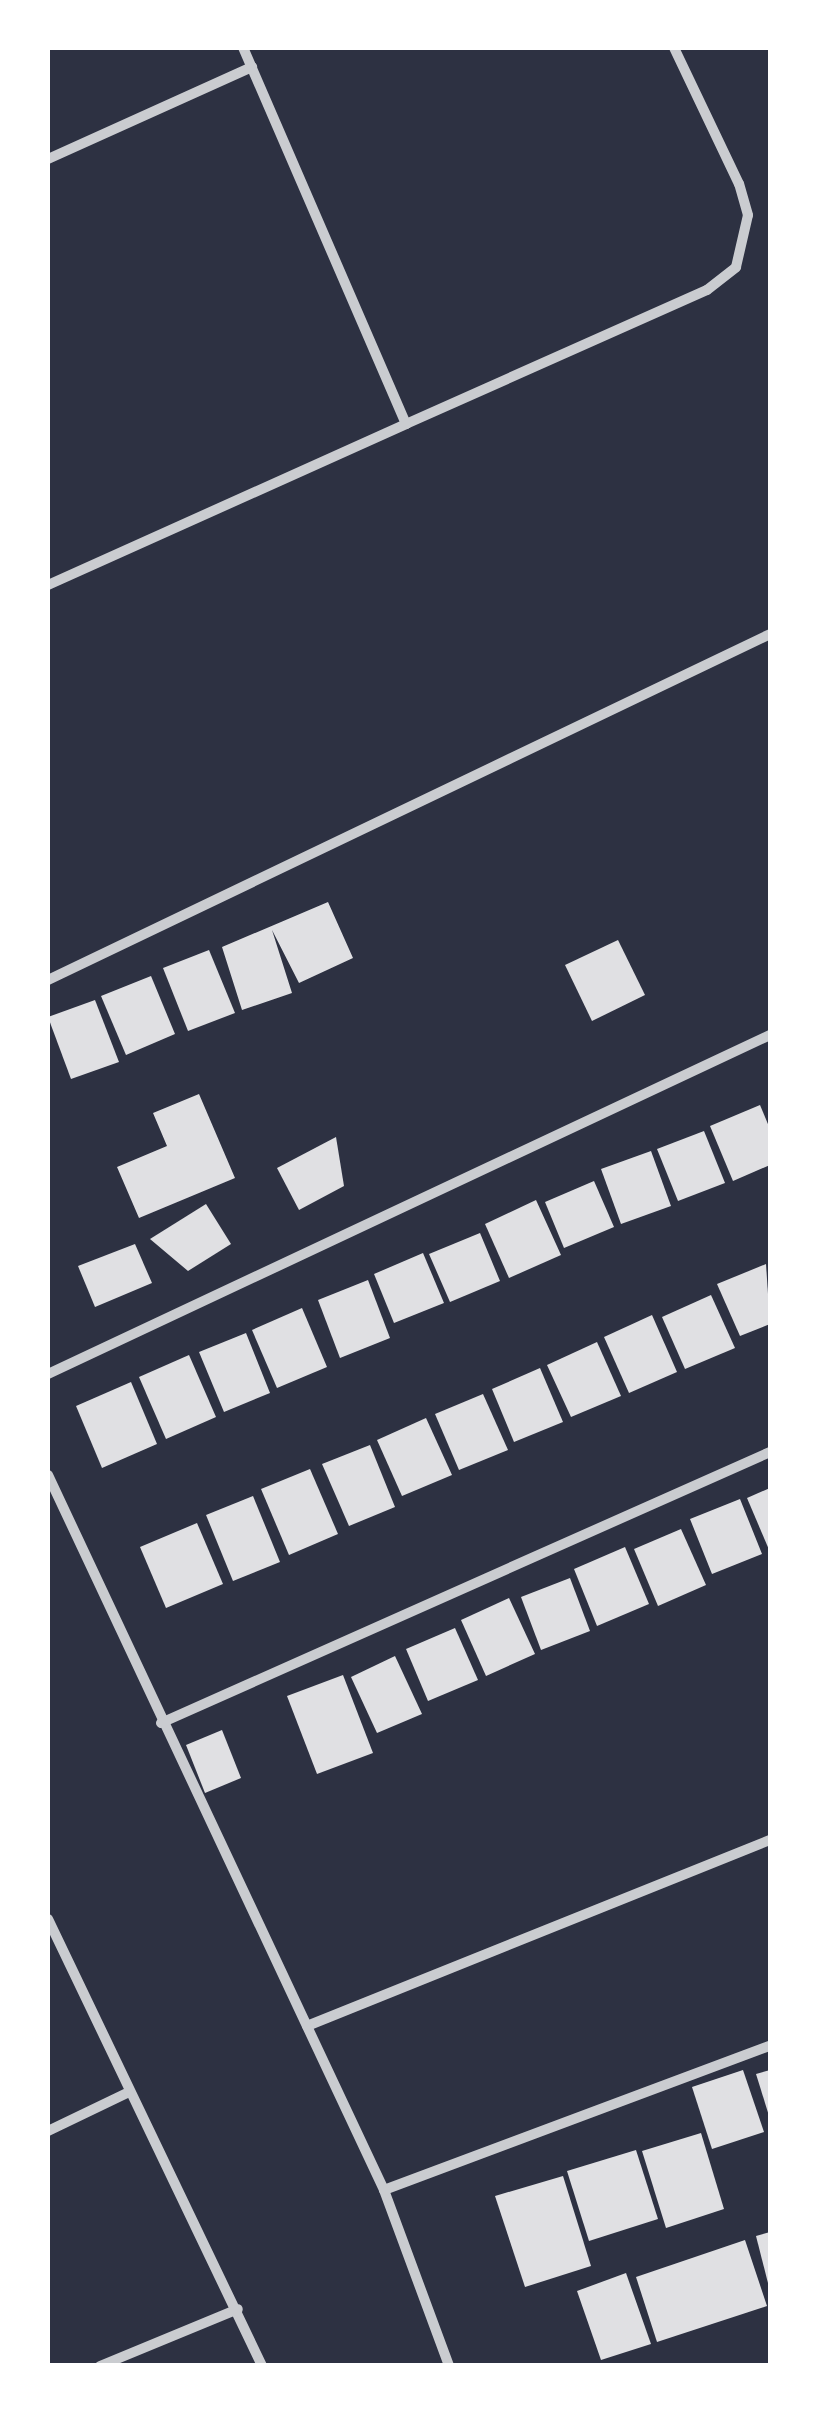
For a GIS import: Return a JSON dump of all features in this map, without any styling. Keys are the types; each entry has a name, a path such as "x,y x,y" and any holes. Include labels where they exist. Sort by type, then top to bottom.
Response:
{"street":[{"path":"243,48 406,424"},
{"path":"48,585 706,290 736,267 748,215 739,184 674,48"},
{"path":"48,159 252,67"},
{"path":"48,980 770,634"},
{"path":"48,1374 770,1035"},
{"path":"162,1722 770,1452"},
{"path":"48,1476 384,2190 449,2366"},
{"path":"307,2026 770,1840"},
{"path":"48,1918 262,2366"},
{"path":"384,2190 770,2046"},
{"path":"48,2131 129,2092"},
{"path":"100,2366 238,2309"}],"building":[{"path":"328,902 353,958 299,983 272,930 292,993 242,1010 222,947"},
{"path":"618,940 645,995 592,1021 565,965"},
{"path":"209,950 235,1013 188,1031 163,968"},
{"path":"151,976 175,1034 126,1055 101,996"},
{"path":"95,1000 119,1062 71,1079 48,1017"},
{"path":"199,1094 235,1178 139,1218 117,1167 167,1146 153,1113"},
{"path":"760,1105 770,1129 770,1165 733,1181 710,1126"},
{"path":"704,1131 725,1183 678,1201 657,1149"},
{"path":"336,1137 344,1186 299,1210 277,1168"},
{"path":"651,1151 671,1206 621,1224 601,1169"},
{"path":"594,1181 614,1227 564,1248 545,1202"},
{"path":"536,1200 561,1255 509,1278 485,1224"},
{"path":"206,1204 231,1244 188,1271 150,1239"},
{"path":"480,1233 500,1281 450,1302 429,1254"},
{"path":"135,1244 152,1283 95,1307 78,1266"},
{"path":"423,1253 444,1303 394,1323 374,1274"},
{"path":"766,1264 770,1324 740,1336 717,1284"},
{"path":"368,1280 390,1338 340,1358 318,1300"},
{"path":"711,1295 735,1348 685,1369 662,1317"},
{"path":"302,1308 327,1367 277,1388 252,1330"},
{"path":"652,1315 677,1372 629,1393 604,1337"},
{"path":"246,1333 270,1393 224,1412 199,1352"},
{"path":"597,1342 621,1396 571,1417 547,1365"},
{"path":"189,1355 216,1417 166,1439 139,1377"},
{"path":"540,1368 563,1422 514,1442 492,1389"},
{"path":"131,1382 157,1444 102,1468 76,1406"},
{"path":"483,1394 508,1450 459,1470 435,1414"},
{"path":"426,1418 452,1475 402,1496 377,1440"},
{"path":"370,1445 395,1507 349,1526 322,1464"},
{"path":"310,1469 338,1534 289,1555 261,1489"},
{"path":"770,1488 770,1552 747,1498"},
{"path":"253,1496 280,1562 233,1581 206,1515"},
{"path":"740,1499 762,1554 712,1574 690,1519"},
{"path":"197,1523 223,1584 166,1608 140,1547"},
{"path":"681,1529 706,1585 658,1606 634,1549"},
{"path":"625,1547 649,1604 597,1626 574,1569"},
{"path":"570,1578 590,1631 541,1650 521,1597"},
{"path":"509,1598 535,1654 486,1676 461,1620"},
{"path":"455,1628 478,1680 428,1701 406,1649"},
{"path":"395,1656 422,1714 377,1733 351,1677"},
{"path":"343,1675 373,1753 317,1774 287,1696"},
{"path":"222,1730 241,1778 205,1793 186,1745"},
{"path":"743,2070 764,2132 712,2149 692,2087"},
{"path":"770,2070 770,2119 756,2074"},
{"path":"701,2133 724,2209 666,2228 642,2151"},
{"path":"636,2150 658,2219 589,2241 567,2171"},
{"path":"563,2176 591,2266 525,2287 495,2196"},
{"path":"770,2232 770,2286 769,2287 756,2236"},
{"path":"745,2240 767,2306 657,2342 636,2277"},
{"path":"626,2273 651,2344 601,2360 577,2291"}]}
